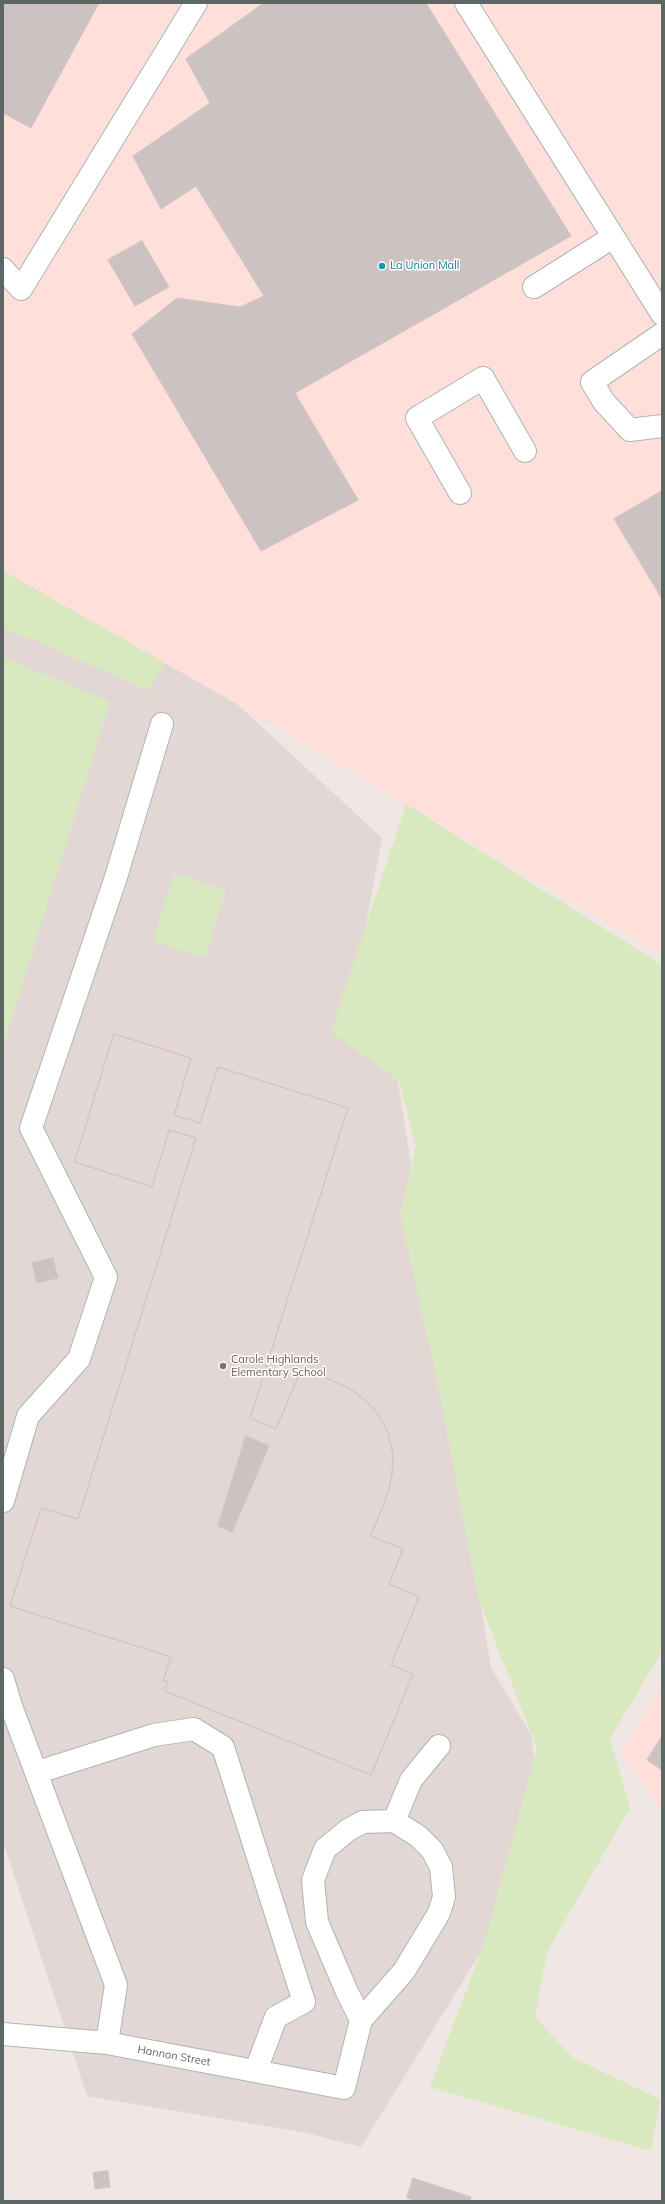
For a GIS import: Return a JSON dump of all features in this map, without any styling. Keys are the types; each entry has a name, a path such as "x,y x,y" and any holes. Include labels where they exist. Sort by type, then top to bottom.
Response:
{"street":[{"path":"3,269 21,289 196,3"},
{"path":"466,3 662,314"},
{"path":"534,287 613,237"},
{"path":"662,334 592,382 604,402 630,430 662,426"},
{"path":"460,493 417,418 482,378 525,452"},
{"path":"3,1501 28,1416 79,1359 106,1277 31,1128 116,877 162,724"},
{"path":"3,1679 11,1706 38,1772 116,1986 108,2043"},
{"path":"38,1772 154,1736 194,1729 223,1747 304,2002 276,2017 256,2070"},
{"path":"394,1821 411,1780 439,1746"},
{"path":"394,1821 418,1836 432,1850 441,1867 444,1897 439,1913 404,1971 361,2020 347,1992 317,1922 313,1880 325,1849 348,1830 363,1822 394,1821"},
{"name":"Hannon Street","path":"3,2034 108,2043 344,2088 361,2020"}],"shaded area":[{"path":"3,3 659,3 662,8 662,956 237,704 3,571"},
{"name":"Carole Highlands Elementary School","path":"3,571 237,704 382,838 350,1012 395,1063 491,1668 531,1734 538,1784 532,1869 361,2147 303,2132 87,2096 3,1842"},
{"path":"662,1683 662,1811 622,1751"}],"green space":[{"path":"3,571 165,663 148,691 35,640 3,629"},
{"path":"3,657 110,702 3,1047"},
{"path":"406,804 662,965 662,1651 610,1739 630,1808 547,1952 535,2017 573,2058 660,2099 651,2151 430,2087 485,1941 537,1748 478,1598 437,1379 400,1215 416,1146 399,1081 331,1032"},
{"path":"174,873 226,890 205,958 153,941"}],"building":[{"path":"3,3 99,3 31,128 3,113"},
{"name":"La Union Mall","path":"264,3 426,3 571,236 295,393 358,500 261,551 132,334 177,298 240,307 264,296 196,186 161,209 133,156 210,103 186,59"},
{"path":"142,241 169,287 135,306 108,260"},
{"path":"662,491 662,599 614,519"},
{"path":"114,1034 191,1058 174,1115 200,1123 218,1067 348,1108 250,1418 276,1429 302,1368 347,1387 364,1399 378,1414 388,1433 393,1454 392,1475 389,1490 371,1536 403,1549 389,1584 419,1597 391,1665 413,1674 371,1775 165,1691 168,1681 163,1681 171,1657 10,1606 41,1508 78,1519 196,1138 169,1130 152,1187 75,1162","holes":["246,1436 269,1446 232,1532 218,1526"]},
{"path":"114,1034 191,1058 174,1115 200,1123 218,1067 348,1108 250,1418 276,1429 302,1368 347,1387 364,1399 378,1414 388,1433 393,1454 392,1475 389,1490 371,1536 403,1549 389,1584 419,1597 391,1665 413,1674 371,1775 165,1691 168,1681 163,1681 171,1657 10,1606 41,1508 78,1519 196,1138 169,1130 152,1187 75,1162"},
{"path":"53,1258 58,1278 37,1283 32,1263"},
{"path":"662,1736 662,1770 647,1760"},
{"path":"108,2171 110,2187 95,2189 93,2173"},
{"path":"413,2178 471,2197 470,2201 417,2201 407,2198"}],"place":[{"name":"La Union Mall","path":"382,266"},
{"name":"Carole Highlands Elementary School","path":"223,1366"}]}
